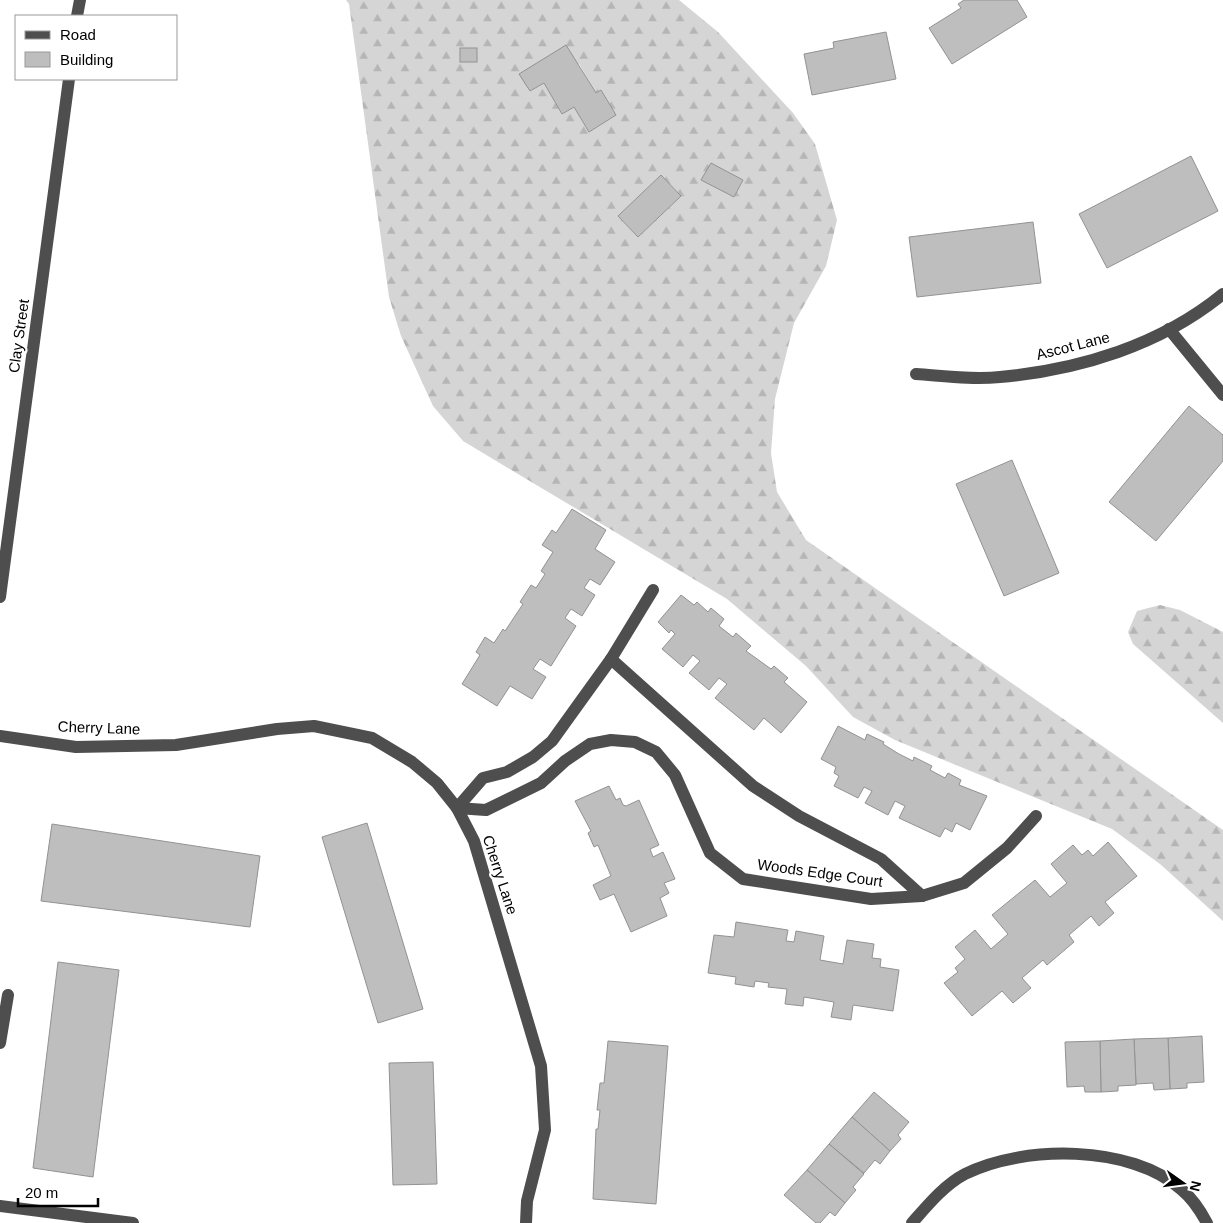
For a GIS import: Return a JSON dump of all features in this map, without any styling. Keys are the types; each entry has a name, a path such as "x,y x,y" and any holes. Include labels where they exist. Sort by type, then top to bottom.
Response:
{"street":[{"path":"78,15 80,0"},
{"name":"Clay Street","path":"0,597 69,80"},
{"name":"Ascot Lane","path":"916,374 999,378 1051,371 1112,354 1169,329 1206,308 1223,294"},
{"path":"1169,329 1223,394"},
{"path":"457,808 483,778 507,772 533,756 552,741 611,659 653,590"},
{"name":"Woods Edge Court","path":"611,659 753,786 798,816 881,859 922,896"},
{"name":"Cherry Lane","path":"0,736 76,747 176,745 277,728 314,726 372,738 412,762 436,783 457,808 474,841 541,1066 545,1130 527,1201 526,1223"},
{"name":"Woods Edge Court","path":"457,808 486,810 540,783 565,761 590,744 611,740 635,742 656,752 675,775 710,854 743,879 871,899 922,896 964,883 1007,848 1036,816"},
{"path":"0,1043 8,994"},
{"path":"912,1223 931,1200 964,1175 1014,1157 1072,1153 1119,1159 1159,1175 1181,1189 1198,1207 1207,1223"},
{"path":"0,1206 133,1223"}],"green space":[{"path":"346,0 679,0 718,32 793,113 815,144 837,220 826,266 794,323 775,399 771,453 777,492 806,540 1223,830 1223,921 1160,864 1112,829 895,740 853,717 806,666 727,599 463,441 433,406 401,336 389,297 349,4","holes":["460,48 477,48 477,62 460,62","579,64 596,93 601,90 616,115 589,132 574,107 562,114 544,83 530,91 520,74","711,163 743,181 734,197 702,180","661,175 681,196 638,237 618,216"]},
{"path":"1160,605 1180,610 1223,632 1223,723 1133,644 1128,632 1137,611"}],"building":[{"path":"964,0 1017,0 1027,17 952,64 929,28 961,8 958,4"},
{"path":"886,32 896,79 812,95 804,54 834,48 833,42"},
{"path":"566,45 596,93 601,90 616,115 589,132 574,107 562,114 544,83 530,91 519,74"},
{"path":"460,48 477,48 477,62 460,62"},
{"path":"1191,156 1218,211 1107,268 1079,214"},
{"path":"711,163 743,180 734,197 701,180"},
{"path":"661,175 681,196 638,237 618,216"},
{"path":"1033,222 1041,283 917,297 909,237"},
{"path":"1189,406 1223,435 1223,461 1156,541 1109,502"},
{"path":"1012,460 1059,573 1004,596 956,484"},
{"path":"572,509 606,530 595,549 615,562 600,585 590,579 584,588 595,595 582,616 571,609 565,618 576,626 551,666 540,659 533,669 546,677 532,699 510,686 497,706 462,684 480,655 476,652 485,637 494,643 503,629 505,631 523,604 520,602 531,585 536,588 545,574 541,571 553,552 542,545 552,530 556,533"},
{"path":"681,595 694,605 697,602 708,612 711,608 724,619 719,626 733,637 736,633 751,646 746,651 771,669 774,666 788,678 784,682 807,702 781,733 764,718 754,730 715,698 727,684 719,678 709,690 689,673 700,661 693,655 683,667 662,649 675,634 671,630 669,633 658,622"},
{"path":"838,726 865,740 867,734 884,742 883,744 913,761 914,757 932,766 930,770 945,778 948,773 961,780 959,785 987,796 970,830 956,823 952,832 945,828 940,837 899,818 905,806 895,801 888,815 865,803 872,791 864,787 858,798 834,786 839,776 834,773 836,767 821,759"},
{"path":"609,786 616,800 620,798 623,805 626,806 639,800 659,845 650,849 653,857 663,852 675,879 664,883 669,893 660,898 667,916 631,932 614,894 600,900 593,885 611,876 598,845 594,847 588,833 591,831 575,801"},
{"path":"367,823 423,1009 378,1023 322,837"},
{"path":"52,824 260,856 250,927 41,901"},
{"path":"1108,842 1137,876 1105,902 1114,913 1099,926 1091,916 1069,935 1074,942 1047,965 1043,960 1022,978 1031,988 1013,1003 1002,991 972,1016 944,983 958,972 955,968 965,959 955,947 975,930 991,949 1008,934 992,915 1035,880 1050,897 1067,883 1051,864 1073,845 1082,855 1088,850 1093,856"},
{"path":"736,922 788,930 786,941 794,942 796,931 824,936 820,960 843,964 847,940 874,944 872,958 881,959 880,967 899,970 893,1011 853,1005 851,1020 831,1017 834,1002 804,997 803,1006 785,1004 787,989 768,987 769,983 755,981 754,987 735,984 736,977 708,973 714,935 734,937"},
{"path":"58,962 119,970 93,1177 33,1168"},
{"path":"1202,1036 1204,1082 1187,1083 1187,1088 1170,1089 1168,1038"},
{"path":"1168,1038 1170,1089 1154,1090 1153,1083 1136,1084 1134,1039"},
{"path":"1134,1039 1136,1085 1118,1086 1118,1091 1101,1092 1100,1041"},
{"path":"608,1041 668,1046 656,1204 593,1199 596,1129 598,1129 600,1110 597,1110 600,1083 604,1083"},
{"path":"1100,1041 1101,1092 1085,1092 1084,1086 1067,1087 1065,1042"},
{"path":"433,1062 437,1184 393,1185 389,1063"},
{"path":"874,1092 909,1122 898,1135 901,1139 890,1151 852,1117"},
{"path":"852,1117 890,1151 880,1164 875,1160 864,1173 829,1144"},
{"path":"829,1144 864,1174 853,1187 856,1190 845,1203 807,1170"},
{"path":"807,1170 845,1203 835,1216 830,1212 820,1223 816,1223 784,1195"}]}
